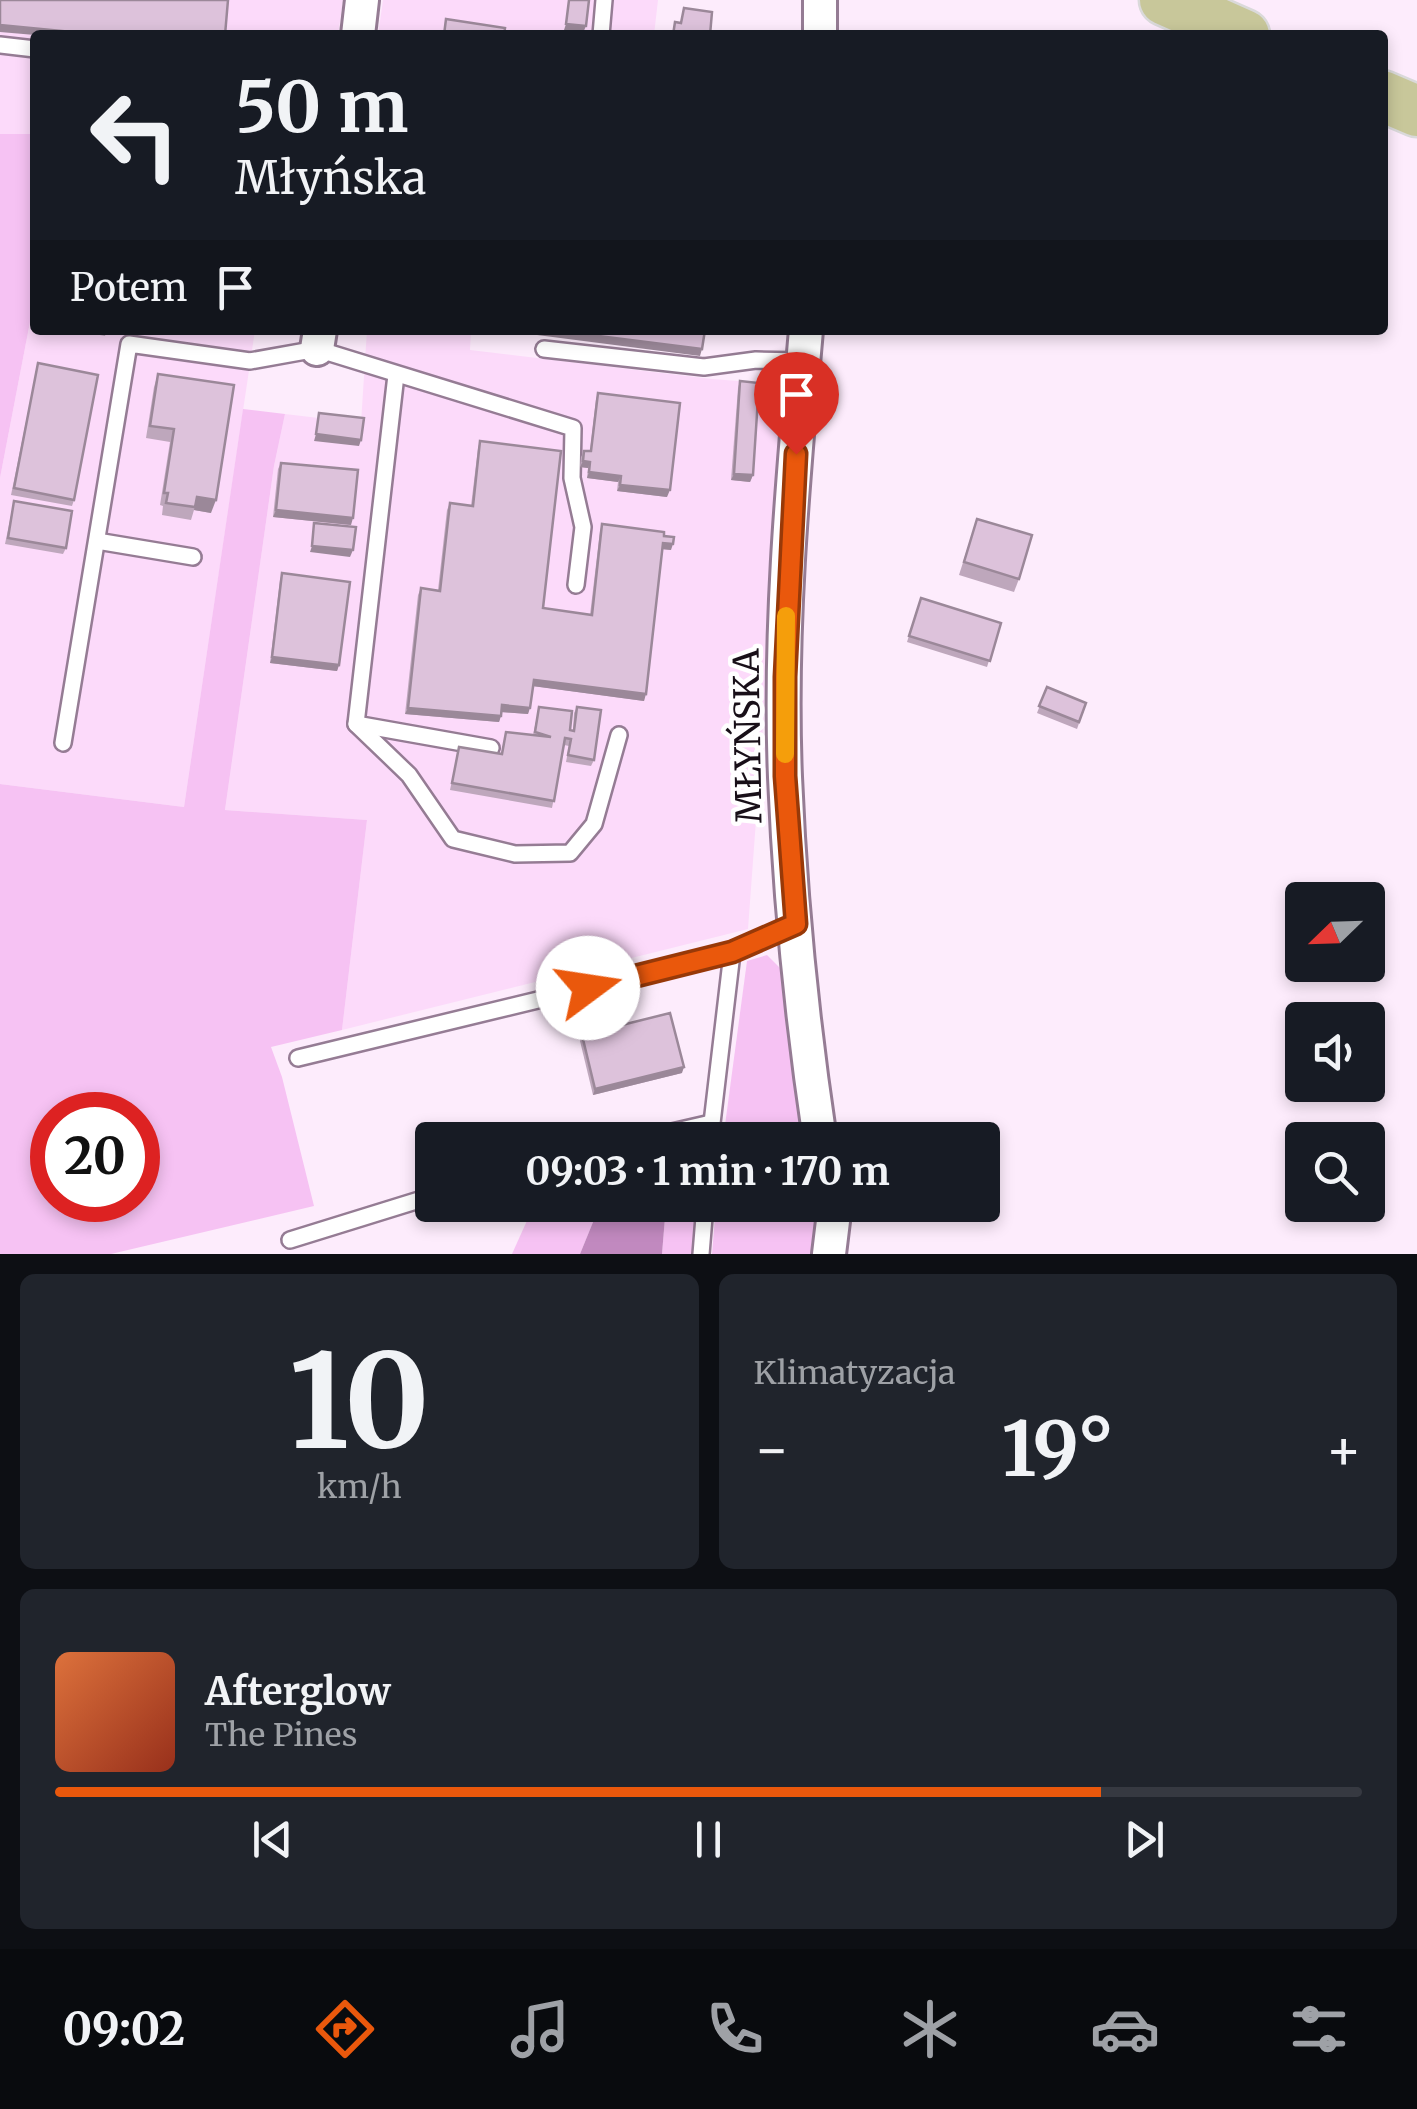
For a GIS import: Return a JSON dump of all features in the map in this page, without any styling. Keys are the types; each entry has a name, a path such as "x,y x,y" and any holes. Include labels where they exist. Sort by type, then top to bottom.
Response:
{"main road":[{"path":"1165,0 1233,30"},
{"path":"1388,99 1417,111"}],"street":[{"path":"359,30 362,0"},
{"path":"820,0 820,30"},
{"name":"MŁYŃSKA","path":"804,346 785,643 785,776 805,1038 817,1122"},
{"path":"829,1254 833,1222"}],"lane":[{"path":"601,30 604,0"},
{"path":"0,45 30,48"},
{"path":"63,744 129,344 250,361 318,340 396,375 572,428 572,478 583,527 576,586"},
{"path":"544,348 704,367 756,360 804,346"},
{"path":"356,724 396,375"},
{"path":"96,541 193,557"},
{"path":"356,724 410,775 452,839 514,854 570,853 594,824 618,735"},
{"path":"356,724 491,748"},
{"path":"298,1058 732,952 796,924"},
{"path":"711,1122 732,952"},
{"path":"290,1240 415,1201"},
{"path":"701,1254 704,1222"}],"shaded area":[{"path":"0,0 343,0 339,30 30,30 30,134 0,134"},
{"path":"383,0 658,0 655,30 379,30"},
{"path":"0,134 30,134 30,322 0,478"},
{"path":"30,322 30,335 254,335 184,807 0,784 0,478"},
{"path":"367,335 471,335 470,350 788,385 748,929 342,1030 367,820 225,810 274,466 285,414 361,423"},
{"path":"243,409 285,414 274,466 225,810 367,820 342,1030 271,1047 314,1206 111,1254 0,1254 0,784 184,807"},
{"path":"767,955 781,969 803,1122 725,1122 747,961"},
{"path":"526,1222 593,1222 580,1254 512,1254"},
{"path":"593,1222 665,1222 662,1254 580,1254"},
{"path":"665,1222 696,1222 693,1254 662,1254"},
{"path":"715,1222 815,1222 814,1254 712,1254"}],"building":[{"path":"0,0 228,0 225,30 52,30 0,25"},
{"path":"569,0 589,0 586,26 566,24"},
{"path":"684,8 712,12 710,30 674,30 675,22 681,23"},
{"path":"446,19 505,28 505,30 445,30"},
{"path":"591,335 704,335 702,349"},
{"path":"38,363 98,375 74,500 14,488"},
{"path":"158,374 234,385 216,500 197,497 195,507 166,503 168,493 164,493 174,429 150,426"},
{"path":"740,381 759,383 753,475 734,474"},
{"path":"598,393 680,403 670,490 620,485 621,476 589,472 590,462 583,461 584,451 591,451"},
{"path":"319,413 364,418 361,440 316,434"},
{"path":"480,441 561,451 543,608 592,615 602,524 664,532 664,536 674,537 673,544 663,543 646,694 534,680 530,708 502,705 501,716 408,708 421,588 440,591 450,503 473,506"},
{"path":"281,463 358,470 353,518 276,510"},
{"path":"14,501 72,511 66,548 8,538"},
{"path":"977,519 1032,535 1019,579 964,562"},
{"path":"314,523 356,527 353,550 312,546"},
{"path":"282,573 350,582 339,665 272,657"},
{"path":"921,598 1001,623 990,661 909,636"},
{"path":"1047,687 1086,703 1079,722 1039,706"},
{"path":"539,707 572,711 570,730 574,731 577,707 601,710 594,760 568,755 571,739 565,738 554,801 452,783 459,747 502,754 506,732 551,737 535,732"},
{"path":"670,1013 684,1067 595,1089 582,1035"}],"slow traffic":[{"path":"785,754 786,616"}],"route":[{"path":"588,988 732,952 796,924 785,776 785,643 796,454"}]}
